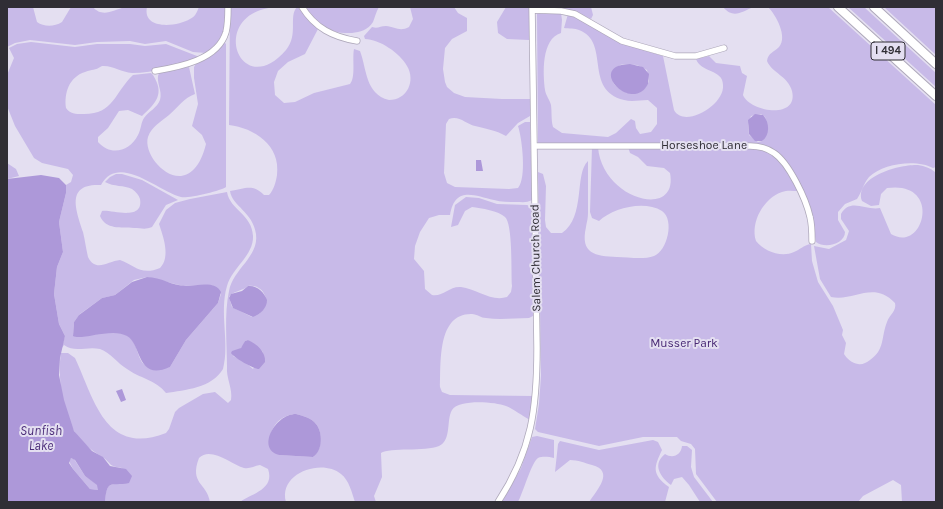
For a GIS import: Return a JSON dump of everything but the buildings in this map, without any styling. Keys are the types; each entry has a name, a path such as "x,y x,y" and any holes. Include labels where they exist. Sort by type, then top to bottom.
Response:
{"highway":[{"name":"I 494","path":"838,7 936,96"},
{"name":"I 494","path":"874,7 936,64"}],"street":[{"path":"155,71 193,62 205,56 215,48 222,41 227,31 228,7"},
{"path":"302,7 315,23 327,32 339,37 356,41"},
{"path":"532,9 562,11 575,14 622,41 675,56 696,56 724,48"},
{"name":"Salem Church Road","path":"498,502 526,447 536,404 537,348 532,9"},
{"name":"Horseshoe Lane","path":"534,146 743,146 766,149 774,153 782,160 798,188 810,214 812,241"}],"green space":[{"path":"127,6 147,7 147,14 150,20 162,25 169,25 184,22 192,18 196,14 199,7 225,7 225,22 223,33 217,43 206,53 193,52 166,41 145,44 130,41 97,42 75,45 30,40 15,43 7,47 7,7 33,7 37,22 49,26 62,22 71,7 93,7 104,13"},
{"path":"230,7 277,7 255,12 242,23 236,37 237,50 244,61 255,67 269,64 286,50 292,38 293,16 297,7 300,7 318,29 305,54 288,62 278,71 274,82 275,95 284,103 295,102 314,93 350,84 353,77 354,49 360,51 368,80 375,92 381,97 389,100 401,97 408,89 411,78 410,72 404,61 383,44 365,39 364,36 372,27 376,28 386,26 400,29 409,27 413,19 410,7 454,7 458,13 467,18 467,31 452,39 445,48 443,69 447,87 454,93 465,97 530,99 530,116 518,123 506,136 456,118 449,119 446,124 444,173 447,183 455,187 518,188 521,183 523,158 518,126 525,122 530,122 532,200 528,202 505,202 472,195 461,196 452,206 450,215 439,215 429,218 420,232 415,246 414,259 424,271 425,289 432,295 461,287 490,297 507,297 511,292 512,286 511,249 508,221 505,217 494,211 472,207 465,211 458,225 451,227 455,205 466,197 479,198 497,204 527,205 532,207 533,316 529,318 497,319 484,318 472,314 461,316 452,322 447,330 443,341 440,365 440,387 442,392 450,395 533,396 530,420 509,407 501,405 478,402 462,404 456,407 450,414 446,439 439,446 425,449 392,450 381,453 382,477 374,496 376,502 355,502 350,487 341,474 333,469 313,468 303,471 295,476 289,483 285,492 286,502 240,502 262,490 266,486 269,476 268,469 260,465 244,468 222,457 209,454 199,458 196,473 197,478 206,491 210,502 105,502 106,491 110,485 127,483 122,468 112,465 88,447 79,438 71,426 62,395 60,373 61,353 68,353 75,358 96,406 105,420 115,430 129,437 145,438 166,433 175,412 179,408 203,394 215,392 228,403 231,400 227,371 227,300 231,283 254,250 256,234 251,220 234,201 230,191 252,188 260,191 264,195 269,195 275,183 277,164 275,155 264,140 248,130 229,125","holes":["248,286 255,286 260,289 266,298 264,309 259,314 252,317 232,307 229,297 233,293","248,340 263,352 253,369 245,362 233,356 243,346 245,341","296,414 312,420 318,427 320,432 320,446 313,457 279,455 272,450 272,431 278,421 289,415"]},
{"path":"305,7 379,7 373,22 369,27 361,31 344,33 330,30 325,27 315,19"},
{"path":"506,7 529,7 529,40 507,39 498,33 497,22"},
{"path":"559,7 591,7 593,15 591,19 576,12"},
{"path":"723,7 753,7 734,14 730,13"},
{"path":"768,7 828,7 936,105 936,167 933,168 926,165 909,163 883,168 875,172 867,180 857,199 845,204 838,212 838,220 845,232 842,240 829,245 816,242 812,219 790,170 766,147 538,143 537,14 561,13 562,20 561,33 554,37 550,42 547,49 544,67 545,90 551,105 553,127 562,133 608,137 616,133 631,119 635,121 636,128 640,134 651,132 657,124 657,108 648,100 624,100 612,95 604,87 600,77 594,45 588,36 577,29 564,28 568,14 584,20 621,43 663,56 674,110 679,115 686,117 694,116 711,107 722,93 723,85 719,76 716,73 702,67 696,59 709,56 716,63 740,66 742,73 747,76 743,95 747,101 763,109 773,110 788,106 792,100 792,91 790,86 784,78 772,69 767,61 770,54 779,47 782,38 780,26","holes":["620,65 637,65 647,70 649,81 643,90 638,93 628,93 618,88 614,84 611,74","761,114 765,117 767,129 766,135 762,141 758,142 749,135 748,125 751,116"]},
{"path":"848,7 864,7 936,73 936,87"},
{"path":"884,7 936,7 936,55"},
{"path":"31,42 75,47 97,44 130,44 145,46 166,44 199,57 166,68 140,73 132,73 102,66 80,74 71,82 67,91 66,108 69,111 78,114 93,113 101,111 107,107 133,75 151,73 153,75 157,82 158,93 155,102 151,107 142,116 128,110 119,111 108,128 98,137 98,142 103,147 114,151 120,150 135,141 144,118 159,103 161,93 158,79 159,73 189,67 195,94 184,100 169,115 157,124 149,133 148,137 148,147 152,157 159,166 168,173 179,176 189,173 199,163 206,144 202,135 192,126 198,104 194,78 194,67 197,62 224,42 226,44 226,187 218,191 189,197 181,197 139,177 128,173 118,173 109,176 101,185 82,188 78,193 76,200 76,207 88,257 91,262 98,265 120,260 138,269 148,271 160,268 166,252 159,224 166,210 175,203 227,192 232,203 249,222 253,236 252,243 247,255 233,273 227,286 225,296 225,359 223,369 212,380 198,387 166,393 157,385 123,367 100,349 72,349 64,345 61,349 65,336 59,324 54,294 57,267 63,252 59,222 66,193 66,185 71,182 73,175 68,169 42,163 34,158 15,126 7,106 7,75 14,58 9,48 17,44","holes":["147,277 183,286 212,285 221,294 218,303 186,340 170,367 157,369 148,367 143,363 131,338 124,334 111,332 84,336 73,335 74,322 80,314 102,298 115,295 134,280"]},
{"name":"Musser Park","path":"592,147 598,147 603,165 612,180 625,191 639,198 652,199 663,196 670,188 670,173 664,168 647,166 638,157 630,153 628,147 754,147 770,152 786,168 798,191 782,192 775,195 764,205 755,226 756,241 763,248 778,254 789,254 811,244 812,261 818,282 833,306 843,330 842,335 846,343 844,354 854,363 860,364 864,364 878,352 882,343 887,322 894,311 895,303 887,296 871,292 848,297 831,297 820,279 814,246 829,249 846,240 849,231 841,219 841,214 849,206 854,205 880,208 891,234 903,237 912,234 919,226 922,216 922,204 916,195 905,188 887,188 881,194 879,205 871,206 862,201 861,192 872,178 891,169 918,165 927,167 935,172 936,502 902,502 901,485 893,480 863,496 858,502 717,502 696,474 695,449 691,444 681,441 677,437 643,437 599,446 538,432 535,429 541,376 538,172 543,174 546,186 545,220 546,227 551,233 562,233 569,226 574,217 577,207 581,175 588,161 588,214 585,243 591,252 609,257 650,257 659,253 666,242 668,235 669,228 666,215 662,211 647,206 620,209 605,216 599,221 592,218 590,212"},
{"path":"7,163 16,169 19,176 7,179"},
{"path":"116,174 122,174 142,180 178,200 166,205 152,227 143,229 110,226 106,224 100,216 102,211 126,213 137,210 140,206 140,198 132,189 105,182"},
{"path":"537,436 554,440 554,458 542,457 536,460 518,502 502,502 521,468 532,437"},
{"path":"653,440 658,442 662,450 657,461 656,470 659,478 669,487 665,502 589,502 600,487 602,481 603,476 599,468 576,460 570,460 555,472 558,444 560,441 599,450"},
{"path":"682,446 687,446 692,450 691,467 694,477 713,502 700,502 682,477 674,479 671,485 661,474 658,466 661,458 665,454 674,456 678,454"},
{"path":"71,458 74,459 85,476 98,485 98,490 90,489 73,469 69,461"}],"water":[{"path":"630,64 643,67 649,74 648,84 641,92 632,94 623,92 616,86 612,79 612,72 617,66"},
{"path":"755,114 763,115 767,121 767,136 762,141 755,141 749,134 748,120"},
{"path":"476,160 481,160 483,171 476,171"},
{"name":"Sunfish Lake","path":"41,175 59,178 66,185 66,193 59,222 63,252 57,267 54,294 59,324 65,336 60,358 59,375 64,400 74,431 92,451 103,457 110,466 126,469 132,476 129,483 109,486 107,489 105,502 7,502 7,179","holes":["71,458 75,460 85,476 97,485 98,490 90,489 73,469 69,463"]},
{"path":"147,277 157,278 181,286 215,286 221,292 218,303 186,340 170,367 159,370 151,370 145,366 132,340 121,334 105,333 83,337 73,336 74,322 79,315 102,298 115,295 132,282"},
{"path":"248,286 260,290 267,300 266,306 263,310 253,317 233,308 229,298 231,294 242,291"},
{"path":"248,340 258,346 264,355 265,362 259,369 244,363 231,353 232,351 241,348 245,341"},
{"path":"122,389 126,400 121,402 116,391"},
{"path":"296,414 304,416 314,422 320,432 321,441 319,450 313,457 279,455 272,452 269,446 271,432 275,425 288,416"}]}
